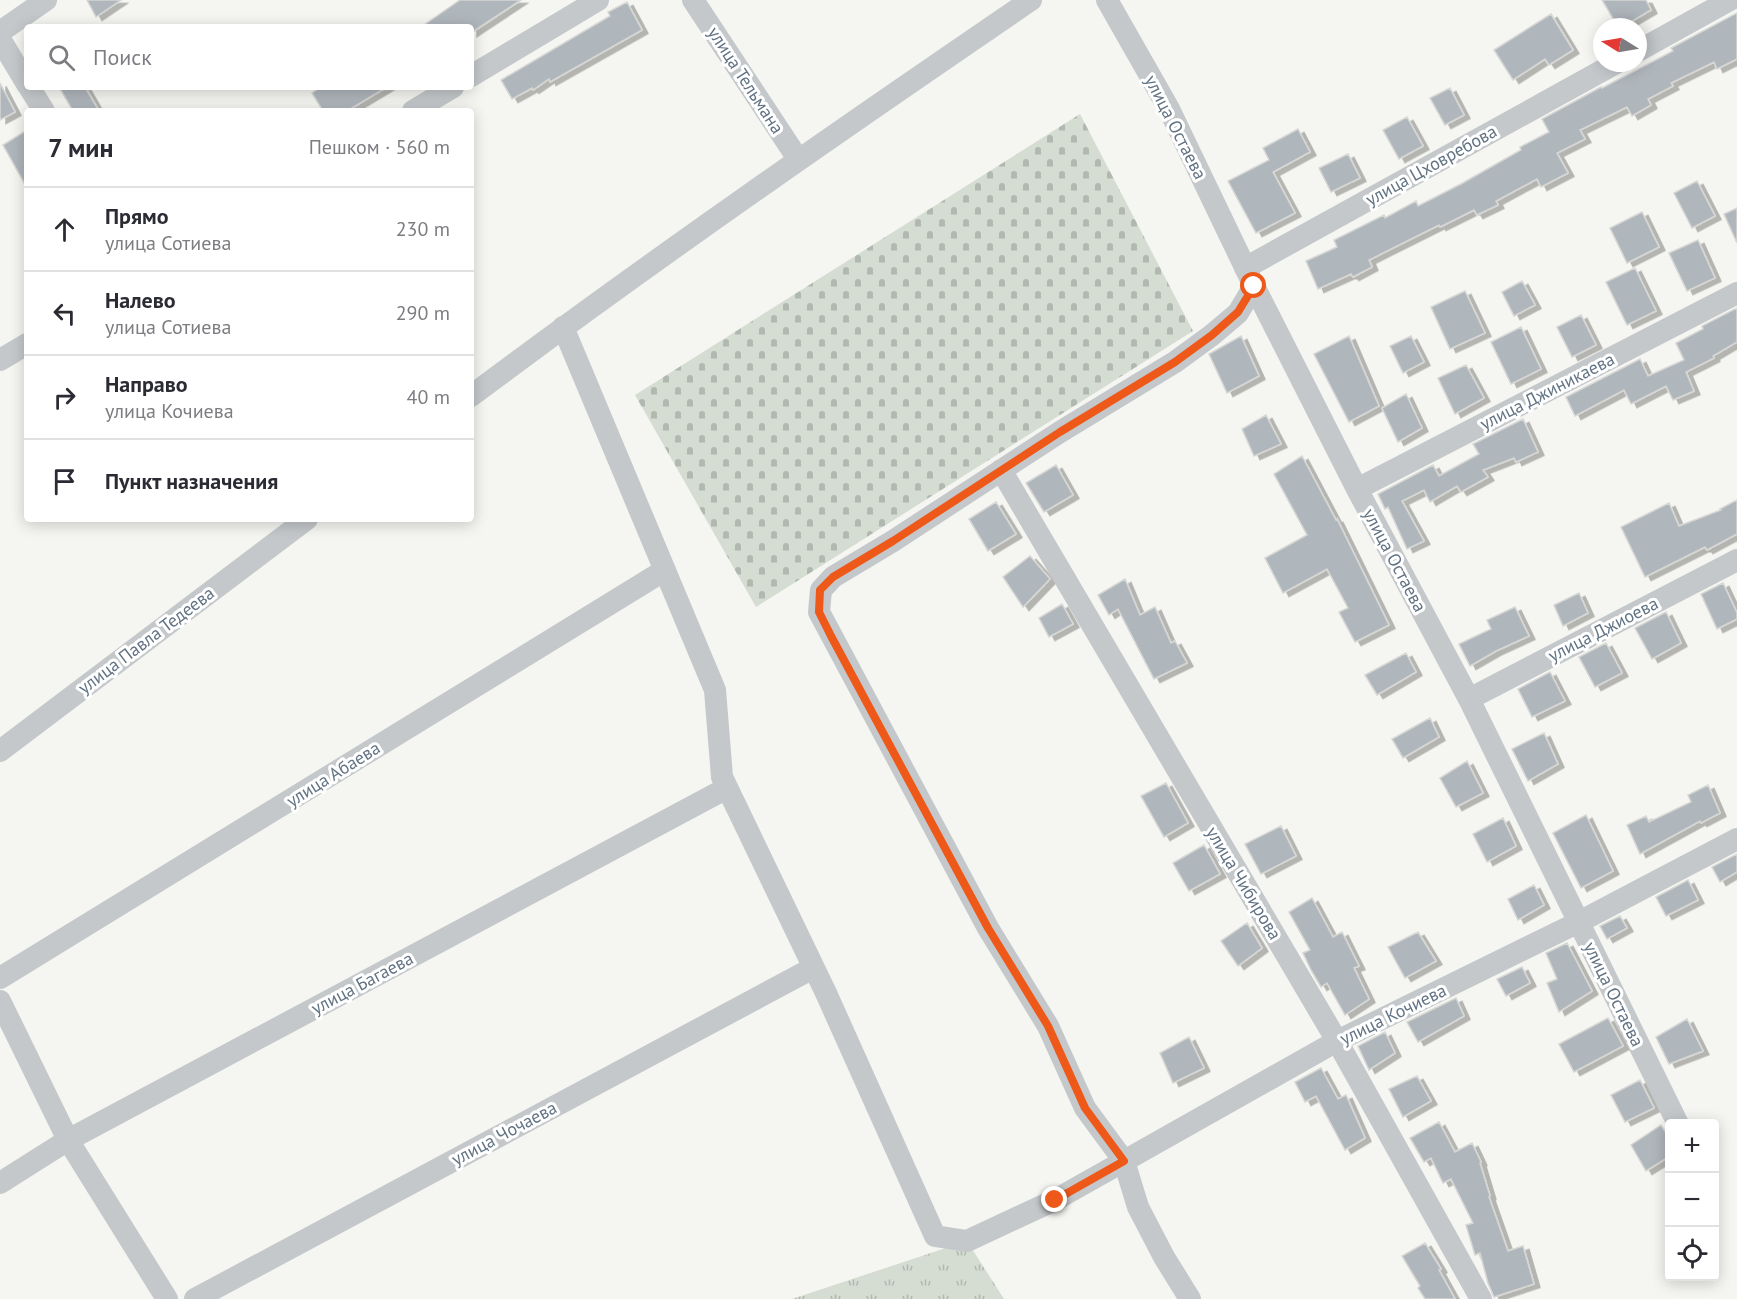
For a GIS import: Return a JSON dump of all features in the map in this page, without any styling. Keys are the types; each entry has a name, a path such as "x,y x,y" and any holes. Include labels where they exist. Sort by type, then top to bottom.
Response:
{"street":[{"path":"0,32 46,0"},
{"path":"474,74 598,0"},
{"name":"улица Тельмана","path":"693,0 798,159"},
{"path":"474,394 563,327 798,159 1031,0"},
{"name":"улица Остаева","path":"1107,0 1169,109 1250,277 1469,699 1676,1119"},
{"path":"1647,46 1730,0"},
{"path":"0,39 24,78"},
{"name":"улица Цховребова","path":"1250,277 1601,72"},
{"path":"31,90 42,108"},
{"path":"418,108 448,90"},
{"path":"1190,1299 1164,1257 1138,1207 1124,1161 1085,1108 1048,1026 988,928 819,612 820,590 833,577 1175,362 1203,342 1238,312 1250,277"},
{"name":"улица Джиникаева","path":"1358,489 1737,293"},
{"path":"563,327 715,690 722,777 813,968"},
{"path":"0,360 24,346"},
{"name":"улица Чибирова","path":"1001,470 1337,1041 1481,1299"},
{"name":"улица Павла Тедеева","path":"0,751 295,523"},
{"name":"улица Джиоева","path":"1469,699 1737,560"},
{"name":"улица Абаева","path":"0,978 665,570"},
{"name":"улица Багаева","path":"0,1184 68,1140 727,788"},
{"name":"улица Кочиева","path":"813,968 935,1236 967,1241 1055,1200 1337,1041 1579,922 1737,839"},
{"name":"улица Чочаева","path":"195,1299 813,968"},
{"path":"0,1001 68,1140 167,1299"}],"green space":[{"path":"1080,114 1193,331 756,607 635,395"},
{"path":"967,1241 1004,1299 792,1299"}],"building":[{"path":"87,0 121,0 96,17"},
{"path":"460,0 521,0 474,31 474,24 425,24"},
{"path":"1602,0 1646,0 1651,10 1637,18 1613,18"},
{"path":"627,2 642,30 550,82 549,79 533,90 532,88 512,99 501,80 610,16 608,12"},
{"path":"1737,13 1737,59 1717,69 1714,62 1671,83 1673,86 1648,99 1651,105 1632,116 1627,107 1580,130 1585,139 1557,153 1568,173 1541,187 1537,179 1496,201 1498,205 1477,215 1474,210 1440,227 1439,225 1369,260 1372,267 1353,277 1351,274 1318,289 1306,261 1337,247 1334,240 1384,215 1385,218 1416,201 1418,206 1521,150 1520,147 1549,132 1542,119 1633,72 1647,72 1647,65 1673,51 1671,48"},
{"path":"1551,14 1573,50 1549,65 1545,59 1513,80 1494,50"},
{"path":"0,83 15,112 0,120"},
{"path":"1450,88 1464,115 1445,125 1430,98"},
{"path":"61,90 87,90 97,108 71,108"},
{"path":"316,90 382,90 352,108 321,108 312,93"},
{"path":"1407,117 1423,146 1399,159 1383,130"},
{"path":"1298,129 1310,152 1273,172 1295,213 1256,233 1228,181 1269,160 1263,148"},
{"path":"24,132 24,183 3,145"},
{"path":"1348,154 1360,178 1331,192 1319,168"},
{"path":"1697,181 1715,216 1692,228 1674,193"},
{"path":"1737,208 1737,243 1724,214"},
{"path":"1642,212 1659,247 1627,263 1610,228"},
{"path":"1698,240 1715,278 1687,291 1669,253"},
{"path":"1635,268 1656,311 1627,325 1606,282"},
{"path":"1522,281 1535,305 1514,316 1502,292"},
{"path":"1465,291 1485,333 1450,349 1431,307"},
{"path":"1737,308 1737,342 1713,356 1714,358 1686,372 1694,391 1673,400 1666,386 1631,404 1624,390 1575,416 1566,397 1640,359 1648,376 1684,360 1676,343 1703,329 1702,326"},
{"path":"1581,315 1596,345 1572,357 1557,327"},
{"path":"1521,327 1541,369 1511,384 1491,342"},
{"path":"1241,336 1259,376 1227,393 1209,354"},
{"path":"1349,336 1379,406 1349,422 1314,354"},
{"path":"1411,336 1424,362 1403,373 1390,346"},
{"path":"1466,365 1484,398 1455,414 1438,378"},
{"path":"1406,394 1422,428 1398,442 1382,408"},
{"path":"1266,415 1281,444 1254,456 1242,429"},
{"path":"1523,419 1538,452 1516,462 1514,458 1483,470 1488,477 1461,492 1457,486 1430,502 1424,490 1402,501 1424,541 1407,549 1388,507 1385,509 1378,494 1433,465 1439,476 1479,454 1473,444"},
{"path":"1302,456 1337,519 1389,625 1355,642 1339,612 1348,608 1327,569 1283,593 1265,558 1307,535 1274,474"},
{"path":"1056,465 1073,495 1044,512 1026,483"},
{"path":"1737,500 1737,534 1645,577 1621,527 1669,503 1679,526 1721,510"},
{"path":"996,502 1016,534 988,551 969,519"},
{"path":"1030,556 1050,579 1023,607 1003,577"},
{"path":"1125,579 1140,615 1155,607 1171,643 1175,641 1187,663 1154,679 1118,609 1109,615 1098,595"},
{"path":"1723,583 1737,613 1737,619 1717,629 1701,594"},
{"path":"1579,593 1588,613 1563,626 1554,605"},
{"path":"1062,604 1073,624 1049,637 1039,618"},
{"path":"1515,607 1529,636 1470,666 1459,644 1491,629 1487,620"},
{"path":"1666,612 1681,643 1652,659 1635,628"},
{"path":"1606,643 1622,673 1595,687 1579,657"},
{"path":"1406,653 1416,672 1377,695 1365,675"},
{"path":"1550,672 1565,701 1532,717 1518,689"},
{"path":"1430,718 1439,737 1403,758 1392,739"},
{"path":"1544,733 1558,764 1528,781 1512,749"},
{"path":"1467,761 1483,793 1456,807 1440,778"},
{"path":"1166,783 1188,823 1164,837 1141,796"},
{"path":"1708,785 1720,813 1701,823 1700,821 1640,854 1627,825 1646,816 1649,822 1691,802 1688,795"},
{"path":"1586,815 1613,871 1581,888 1553,833"},
{"path":"1503,818 1516,846 1487,862 1473,834"},
{"path":"1281,826 1296,856 1261,874 1245,844"},
{"path":"1204,845 1220,874 1189,891 1173,863"},
{"path":"1737,854 1737,872 1720,882 1712,867"},
{"path":"1688,880 1698,900 1666,916 1656,897"},
{"path":"1534,885 1544,905 1518,920 1508,899"},
{"path":"1312,898 1333,937 1342,932 1359,966 1354,968 1369,999 1345,1015 1327,983 1321,987 1311,970 1303,953 1310,950 1289,912"},
{"path":"1620,916 1627,928 1607,939 1600,926"},
{"path":"1247,923 1262,948 1238,966 1221,941"},
{"path":"1418,932 1436,961 1405,978 1388,947"},
{"path":"1567,943 1592,991 1559,1012 1547,983 1557,979 1546,953"},
{"path":"1522,967 1530,983 1506,996 1497,979"},
{"path":"1456,998 1464,1016 1418,1042 1407,1022"},
{"path":"1608,1018 1623,1046 1574,1072 1559,1044"},
{"path":"1687,1019 1703,1051 1669,1064 1656,1037"},
{"path":"1385,1032 1395,1053 1369,1070 1358,1046"},
{"path":"1189,1037 1204,1068 1173,1083 1160,1053"},
{"path":"1321,1068 1338,1099 1346,1095 1365,1138 1345,1150 1316,1096 1305,1102 1295,1082"},
{"path":"1417,1076 1431,1101 1403,1117 1389,1089"},
{"path":"1640,1080 1654,1108 1625,1122 1611,1095"},
{"path":"1439,1122 1455,1152 1472,1143 1481,1162 1489,1197 1508,1251 1523,1246 1534,1284 1494,1297 1480,1253 1475,1255 1466,1225 1473,1223 1451,1179 1443,1183 1431,1158 1424,1162 1410,1138"},
{"path":"1661,1125 1665,1131 1665,1159 1646,1171 1631,1145"},
{"path":"1425,1243 1441,1269 1439,1270 1455,1299 1425,1299 1418,1288 1420,1286 1402,1256"}],"route":[{"path":"1055,1200 1124,1161 1085,1108 1048,1026 988,928 831,636 819,612 820,590 833,577 893,541 1060,432 1175,362 1212,335 1238,312 1254,286"}]}
